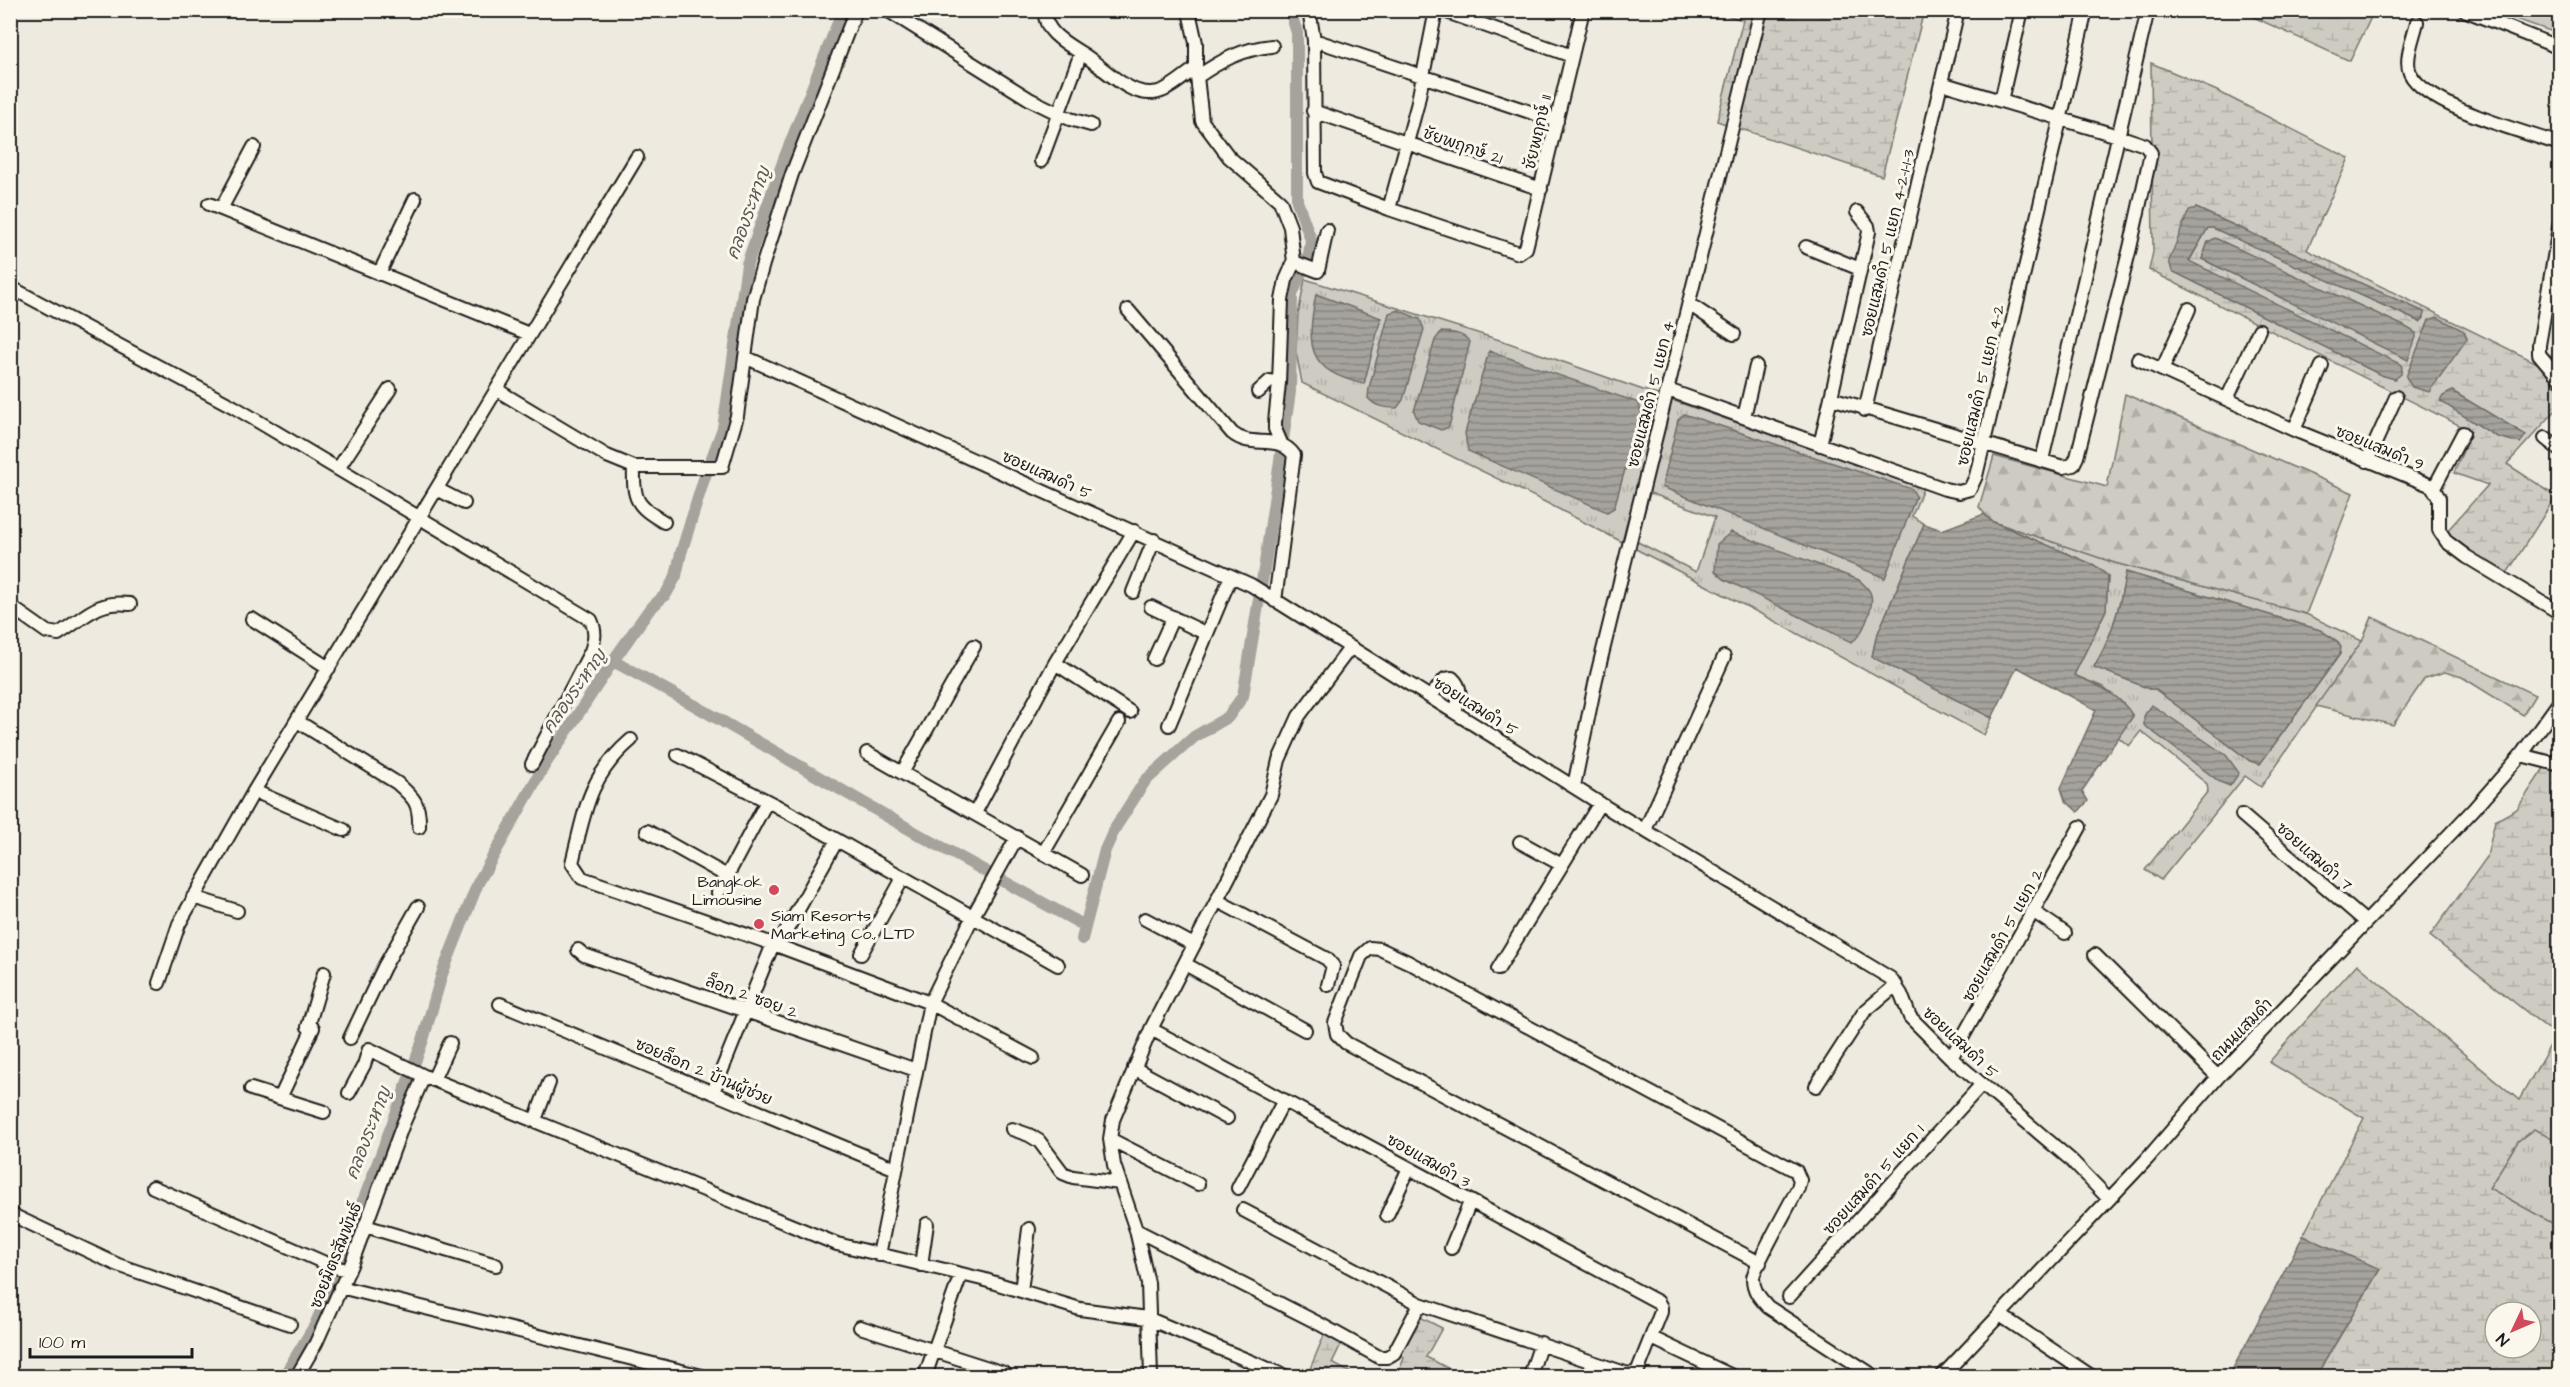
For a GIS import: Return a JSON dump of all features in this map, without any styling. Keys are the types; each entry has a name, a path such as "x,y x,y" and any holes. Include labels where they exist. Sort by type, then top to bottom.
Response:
{"street":[{"path":"496,390 607,456 634,467 722,467 731,440 742,390 753,299 763,264 792,174 856,10"},
{"path":"887,10 1031,100 1090,125"},
{"path":"1045,10 1048,26 1055,34 1125,85 1141,92 1154,94 1166,90 1231,55 1252,48 1272,46"},
{"path":"1309,10 1314,40 1313,111 1315,173 1318,182 1389,209 1424,76 1436,10"},
{"path":"1441,10 1572,56"},
{"name":"ชัยพฤกษ์ 11","path":"1389,209 1514,252 1526,248 1583,10"},
{"name":"ซอยแสมดำ 5 แยก 4","path":"1574,786 1596,679 1761,10"},
{"name":"ซอยแสมดำ 5 แยก 4-2-1-1-3","path":"1865,410 1958,10"},
{"path":"2001,101 2022,10"},
{"name":"ซอยแสมดำ 5 แยก 4-2","path":"1668,390 1820,445 1959,492 1966,492 1974,483 2086,10"},
{"path":"2042,460 2148,10"},
{"path":"2464,10 2559,48"},
{"path":"1190,16 1196,43 1202,121 1212,138 1229,157 1280,201 1290,227 1294,262 1286,280 1282,300 1280,383 1275,429 1281,443 1294,455 1275,601"},
{"path":"2417,22 2408,64 2410,73 2419,84 2441,99 2468,112 2518,133 2559,144"},
{"path":"1314,40 1557,121"},
{"path":"1041,161 1081,53"},
{"path":"1831,398 1865,410 2069,467 2077,457 2151,157 2149,148 2118,136 1941,83"},
{"name":"ชัยพฤกษ์ 21","path":"1313,111 1541,189"},
{"path":"254,147 215,207 529,334"},
{"path":"159,982 179,924 254,791 637,157"},
{"path":"379,274 415,199"},
{"path":"1820,445 1869,232 1868,225 1857,212"},
{"path":"2559,222 2539,345 2539,354 2559,380"},
{"path":"1294,262 1318,271 1327,230"},
{"path":"1806,247 1860,269"},
{"path":"10,287 234,407 591,620 595,639 591,651 532,764"},
{"path":"1689,304 1734,334"},
{"path":"2162,370 2189,309"},
{"path":"1128,310 1232,433 1246,441 1281,443"},
{"path":"2227,399 2259,330"},
{"name":"ซอยแสมดำ 5","path":"745,357 1251,585 1600,803 1881,972 1896,985 1910,1017 1952,1058 2071,1160 2109,1199"},
{"name":"ซอยแสมดำ 9","path":"2138,358 2294,430 2434,488 2439,498 2439,530 2447,542 2467,557 2559,614"},
{"path":"1744,417 1756,366"},
{"path":"2294,430 2322,366"},
{"path":"1258,392 1270,381 1280,383"},
{"path":"338,469 390,389"},
{"path":"2367,461 2396,397"},
{"path":"2434,488 2463,433"},
{"path":"2545,438 2559,450"},
{"path":"634,467 633,491 638,503 647,513 664,522"},
{"path":"437,489 464,503"},
{"path":"975,813 1055,663 1134,531"},
{"path":"1133,592 1154,540"},
{"path":"1169,725 1231,576"},
{"path":"10,606 47,633 58,634 96,607 116,602 130,604"},
{"path":"1151,607 1207,634"},
{"path":"1154,659 1173,617"},
{"path":"252,619 329,668"},
{"path":"902,773 974,646"},
{"path":"1150,1377 1148,1283 1136,1230 1114,1166 1110,1139 1117,1107 1151,1029 1270,795 1279,760 1299,716 1350,648"},
{"path":"1645,830 1724,657"},
{"path":"1055,663 1130,712"},
{"path":"1430,697 1445,679 1452,678 1460,688 1455,712"},
{"name":"ถนนแสมดำ","path":"1942,1377 2109,1199 2218,1077 2473,810 2521,755 2559,701"},
{"path":"297,721 397,783 408,793 420,811 419,827"},
{"path":"1044,852 1119,722"},
{"path":"631,740 612,756 592,790 572,863 575,871 582,878 773,944 930,1002 1033,1058"},
{"path":"867,753 1082,875"},
{"path":"678,755 768,801 1058,965"},
{"path":"2521,755 2559,765"},
{"path":"254,791 344,830"},
{"path":"718,893 768,801"},
{"path":"1498,969 1600,803"},
{"name":"ซอยแสมดำ 7","path":"2242,815 2366,922"},
{"name":"ซอยแสมดำ 5 แยก 2","path":"1952,1058 2080,828"},
{"path":"647,831 727,876"},
{"path":"879,1255 930,1002 972,918 1017,837"},
{"path":"785,933 837,840"},
{"path":"1520,842 1562,865"},
{"path":"861,954 903,878"},
{"path":"193,897 237,911"},
{"path":"1218,901 1327,959 1333,966 1328,985"},
{"path":"350,1038 384,967 418,907"},
{"path":"2034,912 2065,933"},
{"path":"1145,919 1194,945"},
{"path":"713,1092 773,944"},
{"path":"1760,1263 1346,1043 1337,1034 1335,1023 1360,956 1370,948 1380,949 1408,962 1796,1171 1800,1180 1798,1188 1760,1263 1752,1276 1756,1294 1768,1307 1874,1377"},
{"name":"ล็อก 2 ซอย 2","path":"578,950 584,955 916,1070"},
{"path":"2095,955 2218,1077"},
{"path":"1185,964 1305,1030"},
{"path":"280,1098 310,1028 324,973"},
{"path":"1816,1086 1864,1012 1896,985"},
{"name":"ซอยล็อก 2 บ้านผู้ช่วย","path":"500,1004 896,1169"},
{"name":"ซอยแสมดำ 3","path":"1151,1029 1658,1302 1661,1312 1652,1338 1634,1373 1604,1371 1541,1343 1420,1304 1243,1210"},
{"name":"ซอยมิตรสัมพันธ์","path":"297,1377 316,1343 340,1287 342,1269 365,1226 420,1074 450,1042"},
{"path":"350,1093 369,1049 420,1074 837,1244 961,1274 1080,1309 1148,1318 1285,1376"},
{"path":"1134,1068 1227,1118"},
{"path":"535,1120 549,1083"},
{"name":"ซอยแสมดำ 5 แยก 1","path":"1789,1297 1982,1084"},
{"path":"251,1089 324,1112"},
{"path":"1238,1188 1284,1100"},
{"path":"1012,1129 1039,1141 1063,1173 1073,1177 1120,1183"},
{"path":"1110,1139 1198,1184"},
{"path":"1387,1215 1410,1168"},
{"path":"153,1187 342,1269"},
{"path":"1451,1248 1470,1202"},
{"path":"10,1214 118,1265 290,1324"},
{"path":"921,1265 927,1224"},
{"path":"365,1226 496,1265"},
{"path":"1021,1291 1029,1229"},
{"path":"1136,1230 1316,1322 1379,1357 1387,1357 1394,1353 1420,1304"},
{"path":"925,1377 961,1274"},
{"path":"340,1287 702,1377"},
{"path":"2000,1315 2091,1377"},
{"path":"860,1327 1004,1373"},
{"path":"1652,1338 1732,1377"},
{"path":"1530,1377 1541,1343"}],"green space":[{"path":"1712,11 1924,11 1882,176 1717,121 1743,20"},
{"path":"2240,11 2374,11 2350,61"},
{"path":"2493,11 2559,11 2559,34"},
{"path":"2151,63 2217,91 2349,158 2307,250 2537,363 2541,351 2559,359 2559,407 2507,464 2556,496 2506,575 2457,544 2447,531 2488,485 2454,473 2471,431 2149,270 2153,252","holes":["2196,208 2424,312 2424,318 2420,322 2213,228 2208,228 2189,262 2395,379 2381,375 2172,271","2208,242 2408,359 2202,259","2452,391 2506,424 2441,401"]},
{"path":"1305,279 1506,342 1923,488 1912,516 1924,524 1876,638 1872,656 1992,718 1984,735 1767,617 1545,502 1302,383 1296,352 1298,315","holes":["1641,413 1614,507 1607,512","1650,493 1715,517 1696,572 1636,541"]},
{"path":"2125,394 2353,493 2306,614 2115,563 1991,521 1979,507 1994,456 2107,487"},
{"path":"1991,521 2115,563 2306,614 2362,641 2261,787 2245,776 2161,880 2145,870 2208,791 2207,784 2141,731 2129,746 2118,737 2133,716 2103,687 2074,675 2106,610 2108,576 2094,565","holes":["2126,572 2320,630 2337,641 2340,654 2260,764 2250,761 2155,689 2094,667 2106,644 2114,621"]},
{"path":"2372,617 2535,695 2523,715 2462,677 2445,672 2425,678 2393,725 2316,706 2362,641"},
{"path":"2556,750 2559,751 2560,1085 2557,1089 2559,1092 2559,1143 2534,1129 2518,1141 2489,1188 2559,1227 2559,1376 2316,1376 2380,1269 2303,1236 2364,1118 2269,1062 2357,964 2519,1100 2556,1035 2430,936 2487,857 2495,821 2517,809"},
{"path":"2535,1128 2559,1143 2559,1227 2489,1188 2518,1141"},
{"path":"1420,1317 1442,1328 1426,1357 1463,1376 1397,1376 1404,1358 1398,1354"},
{"path":"1325,1333 1342,1342 1332,1363 1357,1376 1307,1376"}],"shaded area":[{"path":"2196,208 2424,312 2424,318 2420,322 2213,228 2208,228 2189,261 2400,364 2401,374 2395,379 2381,375 2172,271 2169,261 2189,210"},
{"path":"2215,238 2416,333 2408,360 2202,259 2208,242"},
{"path":"1316,294 1381,318 1364,384 1331,372 1321,364 1315,354 1311,329"},
{"path":"1398,310 1420,319 1424,329 1403,400 1397,408 1389,408 1377,405 1368,398 1389,313"},
{"path":"2437,317 2464,331 2467,339 2429,392 2412,387 2406,377 2429,320"},
{"path":"1441,332 1461,335 1470,342 1449,427 1441,430 1418,421 1414,411 1435,340"},
{"path":"1489,351 1639,403 1641,413 1614,508 1607,512 1468,451 1465,433"},
{"path":"2452,391 2526,435 2520,443 2497,437 2440,401 2443,396"},
{"path":"1684,414 1912,489 1916,496 1885,578 1662,487 1678,420"},
{"path":"1984,514 1991,521 2094,565 2108,576 2106,610 2074,675 2099,686 2114,696 2133,716 2082,791 2088,801 2078,812 2065,800 2061,788 2096,710 2017,667 1992,718 1872,657 1876,638 1924,524 1942,530"},
{"path":"1731,532 1859,580 1871,595 1867,621 1860,634 1851,642 1724,579 1715,571 1717,544"},
{"path":"2126,572 2320,630 2337,641 2341,647 2340,654 2260,764 2250,761 2155,689 2094,667 2106,644 2114,621"},
{"path":"2152,705 2226,755 2239,773 2230,786 2220,782 2144,725 2144,716"},
{"path":"2303,1236 2380,1269 2316,1376 2229,1376"}],"waterway":[{"name":"คลองระหาญ","path":"284,1376 315,1325 336,1277 351,1225 364,1199 393,1122 423,1040 442,974 478,883 544,766 613,661 649,610 666,594 676,576 704,479 723,428 747,264 784,159 843,10"},
{"path":"1082,939 1105,850 1115,828 1145,781 1194,737 1228,717 1243,696 1290,392 1292,295 1309,254 1311,240 1297,201 1297,33 1290,10"},
{"path":"613,661 1085,926"}],"place":[{"name":"Bangkok Limousine","path":"774,890"},
{"name":"Siam Resorts Marketing Co., LTD","path":"759,924"}]}
